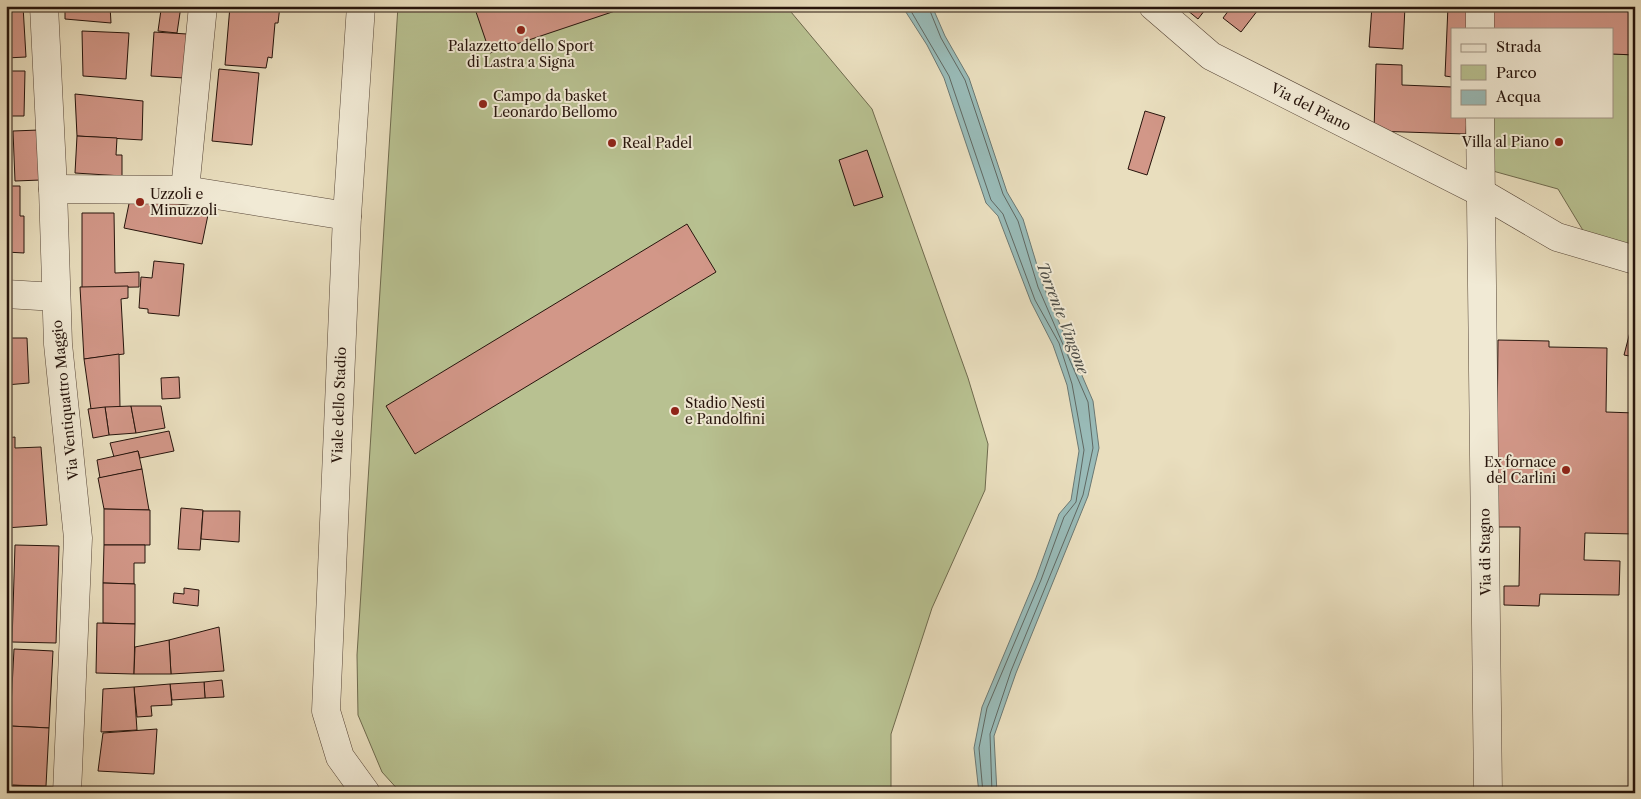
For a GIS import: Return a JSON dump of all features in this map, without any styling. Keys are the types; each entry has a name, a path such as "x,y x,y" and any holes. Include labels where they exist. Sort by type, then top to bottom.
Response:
{"street":[{"name":"Via Ventiquattro Maggio","path":"44,6 54,189 58,344 78,538 67,793"},
{"path":"185,190 203,6"},
{"name":"Viale dello Stadio","path":"361,6 347,216 326,711 340,757 366,793"},
{"name":"Via del Piano","path":"1153,6 1211,56 1480,192 1557,237 1635,260"},
{"path":"1480,6 1480,28"},
{"path":"1480,118 1480,192"},
{"path":"54,189 185,190 347,216"},
{"name":"Via di Stagno","path":"1480,192 1488,793"},
{"path":"6,294 56,297"}],"green space":[{"name":"Stadio Nesti e Pandolfini","path":"398,6 786,6 872,109 968,378 988,444 985,490 932,608 891,734 891,793 401,793 382,772 358,715 357,655"},
{"name":"Villa al Piano","path":"1614,54 1635,55 1635,210 1633,218 1635,219 1635,250 1587,237 1558,189 1482,168 1483,118 1614,118"}],"water":[{"path":"902,6 932,6 945,36 969,78 1007,192 1023,219 1043,285 1093,401 1099,448 1088,496 1016,673 994,736 997,793 979,793 974,748 982,707 1036,578 1059,514 1071,500 1079,451 1067,385 1053,345 1031,302 998,216 986,203 944,78 927,45"}],"building":[{"path":"6,6 23,6 26,57 6,58"},
{"path":"65,6 110,6 111,23 65,19"},
{"path":"166,6 181,6 177,33 158,31 161,10 165,11"},
{"path":"230,6 280,6 278,23 275,23 272,58 268,57 266,68 225,65"},
{"name":"Palazzetto dello Sport di Lastra a Signa","path":"474,6 630,6 490,53"},
{"path":"1182,6 1208,6 1198,19"},
{"path":"1232,6 1261,6 1241,32 1223,18"},
{"path":"1372,6 1405,6 1403,49 1369,47"},
{"path":"1448,6 1472,6 1471,28 1451,28 1451,77 1445,76"},
{"path":"1493,6 1635,7 1635,55 1614,54 1614,28 1493,28"},
{"path":"82,31 129,33 126,79 83,76"},
{"path":"154,32 187,34 184,78 151,76"},
{"path":"1376,64 1402,65 1402,85 1451,87 1451,118 1467,118 1466,134 1374,131"},
{"path":"219,69 259,73 252,145 212,141"},
{"path":"6,71 25,71 24,116 6,116"},
{"path":"75,94 143,101 142,140 77,136"},
{"path":"1145,111 1165,117 1147,175 1128,169"},
{"path":"39,130 41,180 15,181 13,131"},
{"path":"77,136 117,138 116,155 122,155 122,176 75,173"},
{"path":"867,150 883,197 854,206 839,160"},
{"path":"6,186 20,186 20,216 24,216 24,253 6,252"},
{"path":"131,194 209,210 202,244 124,228"},
{"path":"82,213 114,213 115,273 139,272 139,287 82,288"},
{"path":"687,224 716,272 415,454 386,406"},
{"path":"154,261 184,264 179,316 148,313 148,309 139,308 141,277 152,278"},
{"path":"128,286 128,298 121,299 124,354 84,359 80,287"},
{"path":"1635,313 1635,357 1624,355"},
{"path":"6,338 27,338 29,383 6,385"},
{"name":"Ex fornace del Carlini","path":"1498,340 1549,341 1549,347 1607,348 1606,412 1635,413 1635,534 1585,533 1584,560 1620,561 1619,595 1540,594 1539,606 1504,605 1504,586 1519,586 1520,527 1496,527"},
{"path":"119,354 120,407 91,409 84,359"},
{"path":"179,377 180,398 162,399 161,378"},
{"path":"131,406 136,433 109,435 105,407"},
{"path":"131,406 161,406 165,428 136,433"},
{"path":"105,407 109,435 93,438 88,409"},
{"path":"169,431 174,451 140,458 138,451 114,457 110,443"},
{"path":"15,437 15,448 41,447 47,525 6,528 6,438"},
{"path":"138,451 142,469 100,478 97,460"},
{"path":"142,469 149,510 104,509 98,478"},
{"path":"181,508 203,510 200,550 178,549"},
{"path":"104,509 150,510 150,545 104,545"},
{"path":"203,511 240,511 239,542 201,539"},
{"path":"15,545 59,546 56,643 12,642"},
{"path":"104,545 145,545 145,563 134,563 134,584 103,583"},
{"path":"103,583 135,584 135,624 103,623"},
{"path":"184,588 199,590 198,606 173,603 174,593 184,594"},
{"path":"97,623 135,624 134,674 96,673"},
{"path":"219,627 224,671 171,674 169,640"},
{"path":"169,640 171,674 134,674 135,647"},
{"path":"14,649 53,651 49,728 10,726"},
{"path":"222,680 224,697 205,698 204,682"},
{"path":"204,682 205,698 172,700 170,684"},
{"path":"170,684 172,705 151,706 152,716 137,717 134,687"},
{"path":"134,687 137,730 101,732 103,689"},
{"path":"10,726 49,728 46,786 8,785"},
{"path":"157,729 154,774 98,771 103,733"},
{"path":"8,785 53,787 53,793 8,793"}],"place":[{"name":"Palazzetto dello Sport di Lastra a Signa","path":"521,30"},
{"name":"Campo da basket Leonardo Bellomo","path":"483,104"},
{"name":"Villa al Piano","path":"1559,142"},
{"name":"Real Padel","path":"612,143"},
{"name":"Uzzoli e Minuzzoli","path":"140,202"},
{"name":"Stadio Nesti e Pandolfini","path":"675,411"},
{"name":"Ex fornace del Carlini","path":"1566,470"}],"water label":[{"name":"Torrente Vingone","path":"1063,318"}]}
